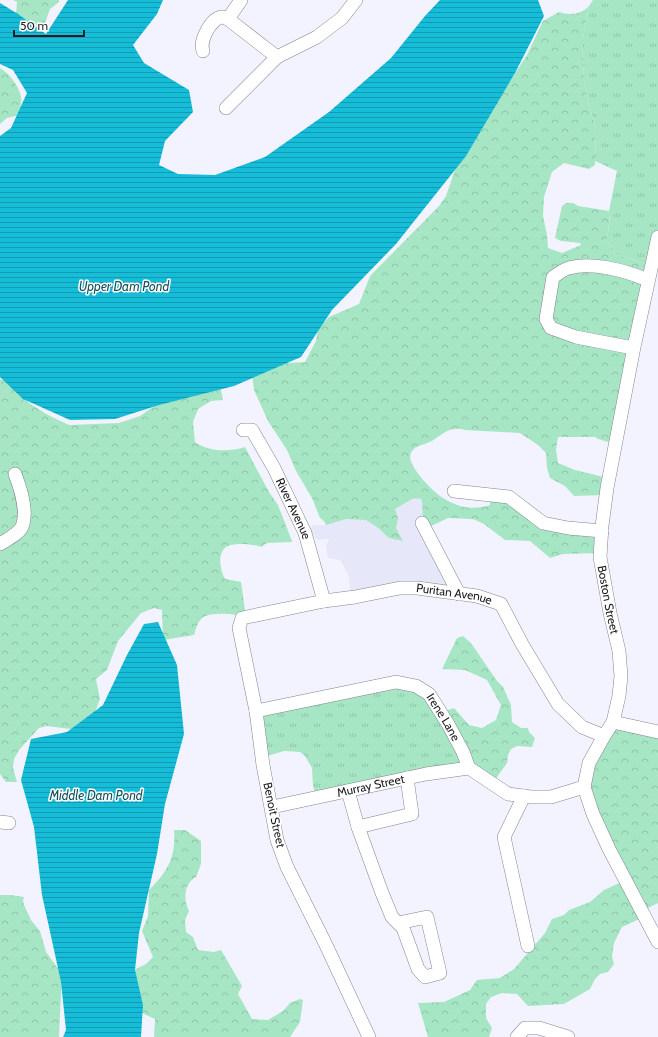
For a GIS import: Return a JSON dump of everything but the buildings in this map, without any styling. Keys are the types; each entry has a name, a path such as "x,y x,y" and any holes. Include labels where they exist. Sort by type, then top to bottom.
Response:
{"street":[{"path":"228,19 241,0"},
{"path":"226,108 277,57 316,37 342,18 356,0"},
{"path":"203,51 201,47 205,33 217,20 222,17 228,19 277,57"},
{"name":"Boston Street","path":"584,787 589,764 613,722 620,696 621,676 619,651 610,613 600,557 602,531 607,488 634,348 658,237"},
{"path":"634,348 576,337 550,328 546,319 553,277 568,268 583,265 627,272 648,280"},
{"name":"River Avenue","path":"243,430 252,430 270,462 305,533 324,601"},
{"path":"0,544 12,537 23,525 24,514 22,500 15,474"},
{"path":"454,491 509,497 543,524 602,531"},
{"path":"422,524 459,594"},
{"name":"Puritan Avenue","path":"240,623 242,618 324,601 355,597 400,588 417,588 477,596 501,604 522,644 558,704 582,727 604,736"},
{"name":"Benoit Street","path":"240,623 239,628 256,711 263,765 277,840 287,867 369,1037"},
{"name":"Irene Lane","path":"256,711 396,682 416,686 429,694 448,724 463,752 469,768"},
{"path":"613,722 658,732"},
{"path":"469,768 508,794 551,797 584,787 593,814 609,849 658,942"},
{"name":"Murray Street","path":"272,807 426,774 469,768"},
{"path":"358,827 412,814 407,778"},
{"path":"348,791 358,827 382,893 392,917 398,923"},
{"path":"524,796 504,838 528,946"},
{"path":"517,1037 525,1028 539,1028 562,1036"}],"shaded area":[{"path":"414,498 421,499 422,501 423,523 456,588 351,594 348,574 340,560 328,558 326,546 329,539 317,540 310,530 313,525 326,525 346,519 366,520 377,527 389,538 403,540 396,528 398,518 395,509"}],"green space":[{"path":"13,0 59,0 59,2 50,9 42,28 27,28 16,15 17,2"},
{"path":"593,0 658,0 658,238 650,265 615,254 613,248 607,242 610,215 609,211 617,171 595,161 596,129 588,101 584,79 582,43 589,6"},
{"path":"589,6 582,43 584,79 588,101 596,129 595,165 589,169 564,163 552,172 544,197 543,216 548,248 562,253 581,245 580,243 561,241 555,238 562,206 566,203 573,203 578,206 609,211 607,242 613,248 615,254 650,265 615,444 595,437 558,437 556,450 558,463 575,470 608,478 605,495 574,496 565,486 550,478 547,468 546,453 538,445 520,433 453,429 445,432 432,441 415,448 411,453 410,458 412,464 421,477 433,490 443,498 460,506 471,508 483,507 490,505 490,500 516,502 559,524 602,523 600,553 563,554 550,558 530,541 505,540 484,524 473,519 448,518 427,528 423,523 422,501 421,499 414,498 395,509 398,518 396,528 403,541 389,538 377,527 366,520 346,519 326,525 320,518 312,498 296,471 287,450 268,421 254,390 252,373 270,364 305,362 316,341 318,329 329,317 359,304 370,276 439,206 446,196 457,164 527,55 543,21 559,12 576,14"},
{"path":"0,68 7,73 16,84 20,92 21,100 19,115 7,118 0,124"},
{"path":"0,379 10,383 29,403 48,415 69,425 119,423 140,416 169,396 220,385 223,400 211,401 198,409 193,422 195,442 206,448 219,450 232,450 245,447 269,492 278,505 292,541 267,543 261,547 249,544 233,544 229,545 223,550 220,558 222,571 225,579 241,582 246,617 211,614 202,618 194,635 163,640 162,610 154,608 141,613 118,641 107,670 96,679 100,699 89,728 78,730 47,726 39,728 19,750 14,759 13,768 17,782 6,782 0,774"},
{"path":"463,636 471,643 497,681 503,687 511,705 512,722 521,728 528,728 529,732 535,738 532,747 517,746 511,749 508,755 507,763 495,780 469,766 442,712 454,708 469,725 482,728 496,720 501,705 487,680 465,670 442,669 457,638"},
{"path":"417,686 469,766 316,796 313,786 312,768 305,756 300,752 284,751 264,757 258,710 366,687"},
{"path":"611,725 658,731 658,903 644,910 644,917 622,927 614,943 612,956 614,964 608,972 600,974 595,979 590,989 564,1004 528,1006 517,994 502,993 491,997 486,1004 486,1018 492,1028 489,1037 428,1037 418,1003 444,1002 470,990 477,980 500,978 514,969 545,933 552,919 564,915 569,910 590,902 604,890 626,880 585,787"},
{"path":"174,830 185,830 201,841 201,864 196,877 187,887 185,897 189,911 185,920 186,932 193,937 198,950 214,952 221,950 242,986 238,994 252,1019 268,1020 283,1011 290,1003 300,999 303,1000 300,1022 290,1037 154,1037 155,1019 139,1010 134,970 146,964 153,957 142,931 148,916 149,890 166,870 172,856 174,848"},
{"path":"0,895 24,897 24,905 31,920 40,931 46,952 62,974 59,1037 0,1037"}],"water":[{"name":"Upper Dam Pond","path":"68,0 163,0 157,14 133,45 144,63 189,90 193,112 165,141 159,165 178,174 215,175 265,157 329,112 391,58 440,0 538,0 544,16 515,73 466,156 396,244 332,310 301,357 234,386 159,405 115,419 70,420 23,399 0,377 0,136 11,128 27,93 13,70 0,64 0,3 46,34"},
{"name":"Middle Dam Pond","path":"158,622 177,665 184,734 165,804 157,854 139,933 135,970 143,1005 141,1037 63,1037 66,1030 61,982 42,895 34,827 21,780 31,739 67,732 103,705 144,624"}]}
